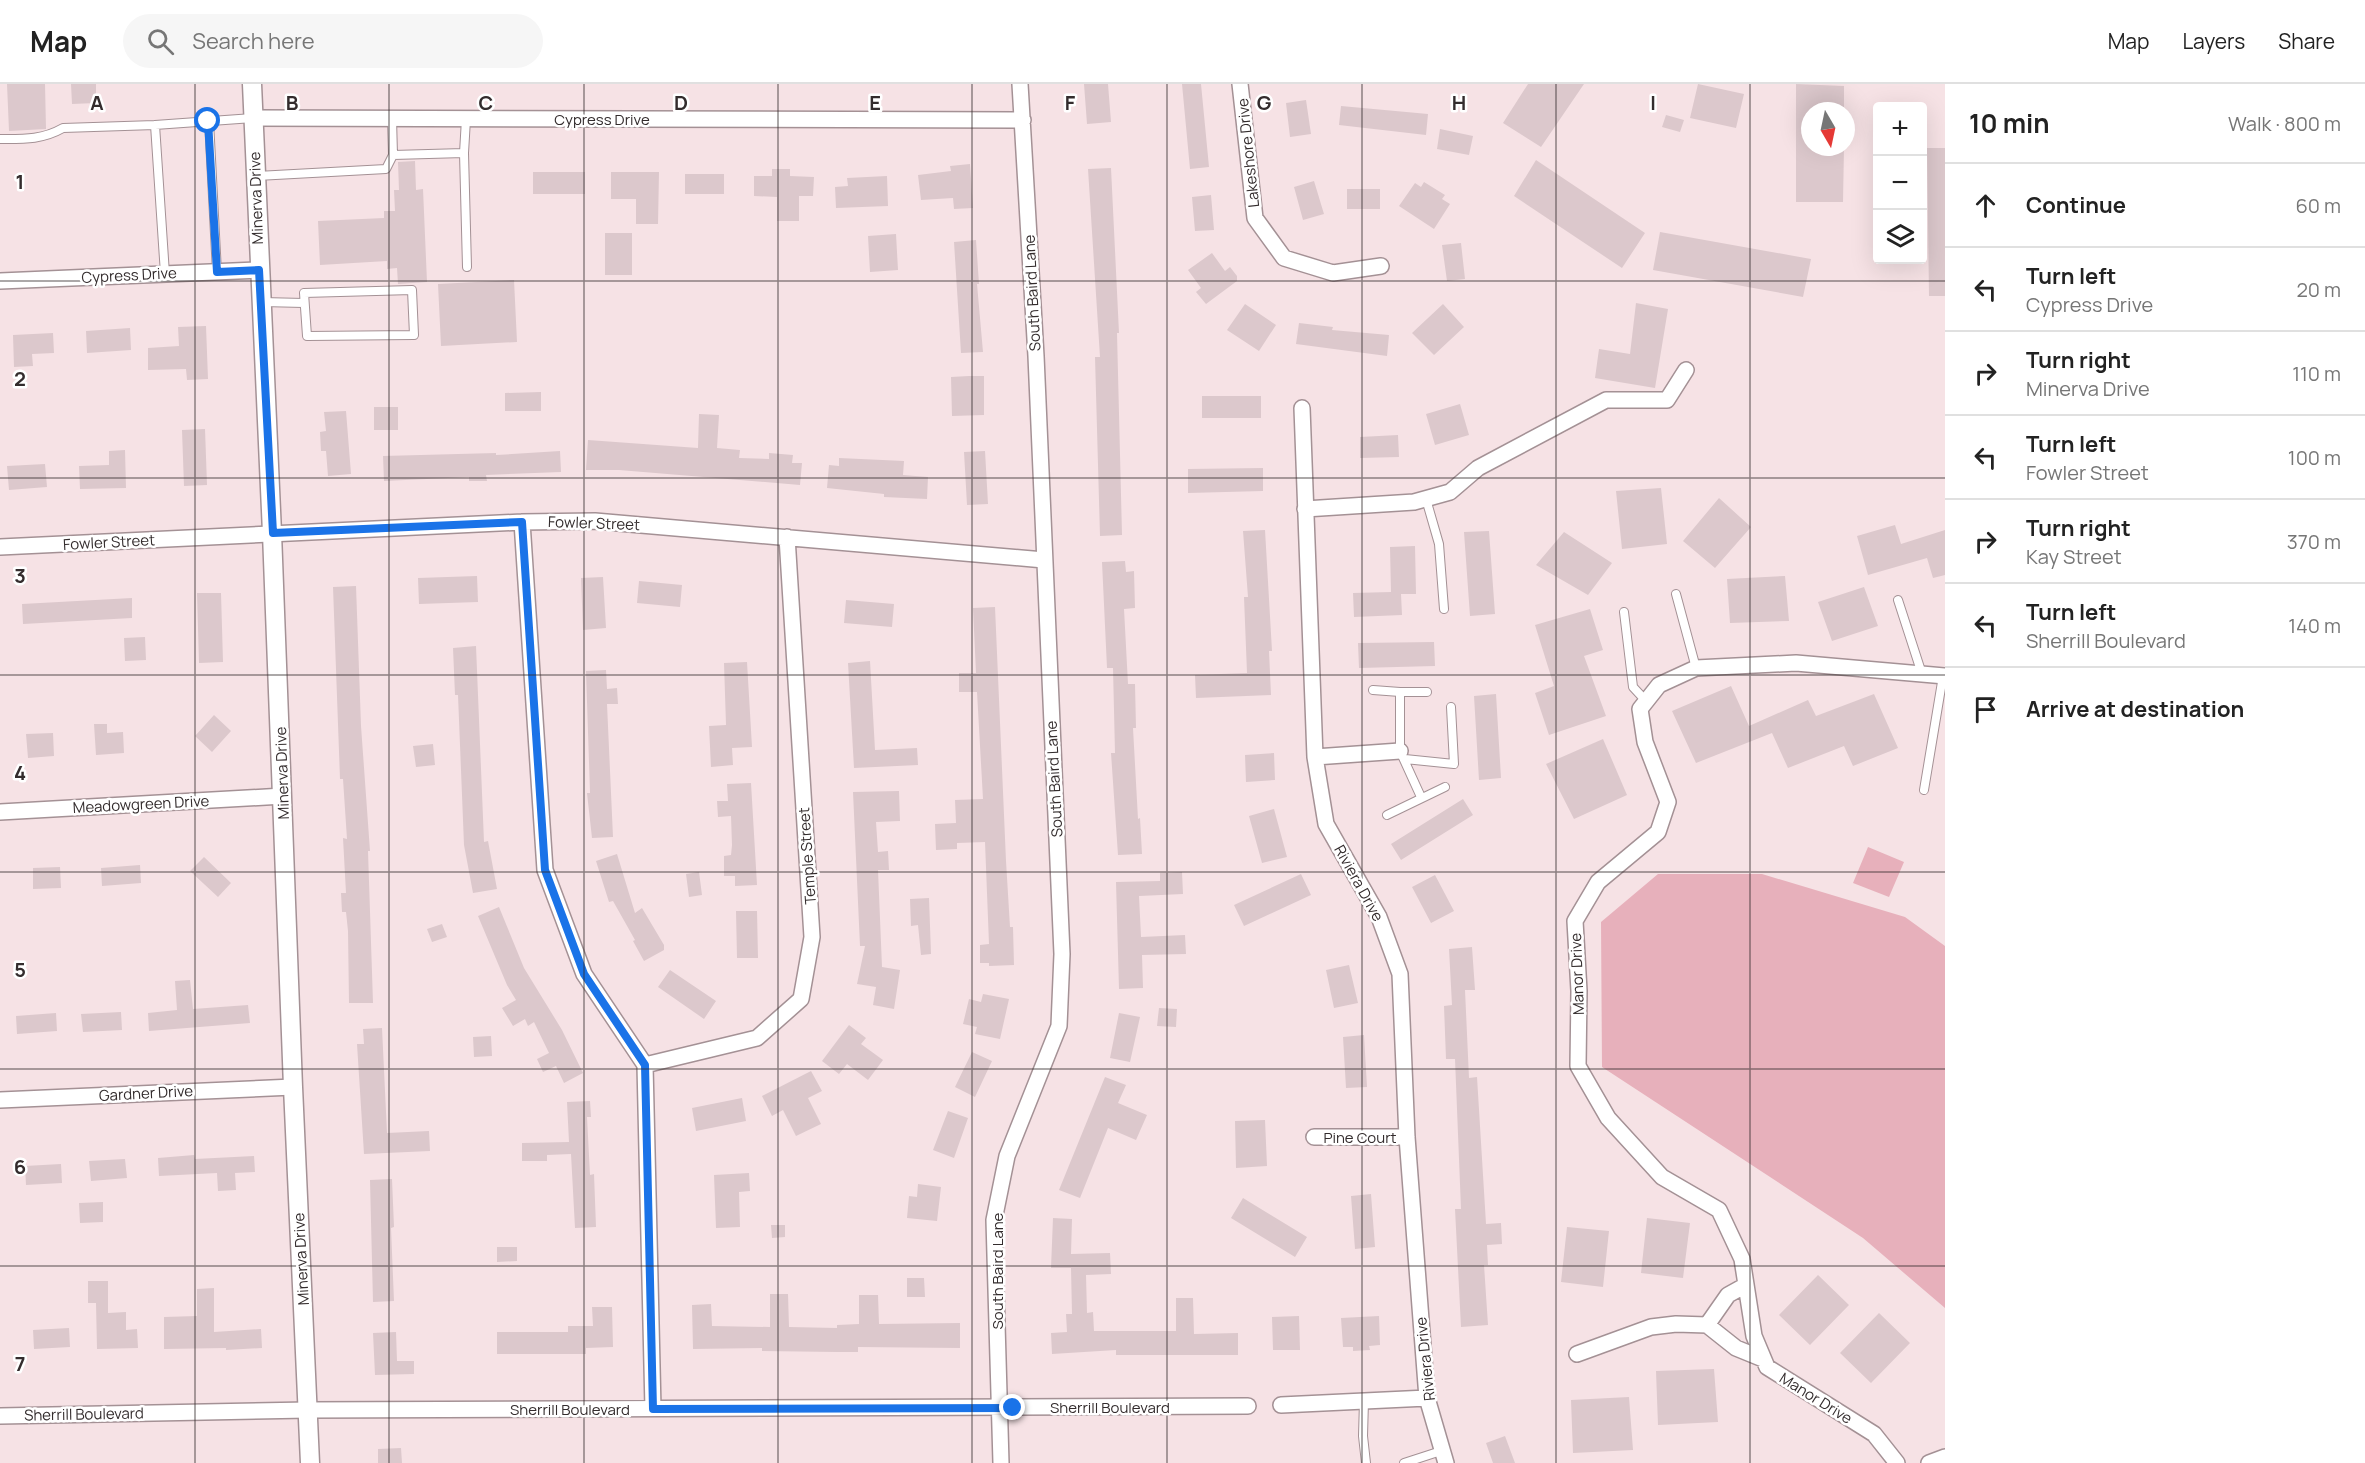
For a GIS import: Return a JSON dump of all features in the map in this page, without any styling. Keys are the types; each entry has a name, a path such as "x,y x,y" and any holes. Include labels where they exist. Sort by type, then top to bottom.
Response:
{"street":[{"name":"Minerva Drive","path":"252,84 273,533 293,1087 310,1463"},
{"name":"South Baird Lane","path":"1001,1463 994,1220 1007,1156 1059,1026 1062,954 1020,84"},
{"name":"Lakeshore Drive","path":"1240,84 1255,218 1284,258 1333,273 1381,266"},
{"name":"Cypress Drive","path":"253,118 1023,120"},
{"name":"Cypress Drive","path":"0,281 259,270"},
{"path":"1305,509 1414,502 1450,492 1478,468 1606,400 1667,400 1686,370"},
{"name":"Riviera Drive","path":"1302,408 1314,757 1326,824 1379,917 1400,974 1407,1137 1426,1398 1443,1457"},
{"name":"Fowler Street","path":"0,547 595,520 1044,560"},
{"path":"522,522 545,870 584,974 645,1065 653,1409"},
{"name":"Temple Street","path":"645,1065 757,1038 801,999 812,937 787,537"},
{"path":"1646,701 1659,685 1696,668 1796,663 1944,676"},
{"name":"Manor Drive","path":"1646,701 1640,708 1645,742 1668,802 1658,832 1598,882 1575,921 1579,991 1578,1066 1608,1118 1662,1177 1719,1210 1742,1259 1754,1336 1767,1367 1874,1434 1897,1463"},
{"path":"1314,757 1402,755"},
{"name":"Meadowgreen Drive","path":"0,812 283,796"},
{"name":"Gardner Drive","path":"0,1100 293,1087"},
{"name":"Pine Court","path":"1314,1137 1407,1137"},
{"path":"1707,1325 1728,1295 1746,1285"},
{"path":"1577,1354 1651,1327 1676,1324 1707,1325 1736,1348 1763,1359"},
{"path":"1281,1405 1426,1398"},
{"name":"Sherrill Boulevard","path":"0,1416 308,1410 1248,1406"},
{"path":"1929,1463 1945,1457"}],"lane":[{"path":"0,139 31,140 51,135 63,128 155,125 253,118"},
{"path":"255,177 386,170 393,155 392,118"},
{"path":"466,119 464,153 467,267"},
{"path":"208,121 217,272"},
{"path":"155,125 165,274"},
{"path":"393,155 464,153"},
{"path":"412,290 414,335 307,336 304,303 304,293 412,290"},
{"path":"261,302 304,303"},
{"path":"1426,499 1439,544 1444,609"},
{"path":"1676,594 1696,668"},
{"path":"1898,600 1922,674"},
{"path":"1624,612 1633,687 1646,701"},
{"path":"1924,790 1944,676"},
{"path":"1373,690 1427,692"},
{"path":"1400,692 1402,755 1421,797"},
{"path":"1402,755 1454,764 1450,706"},
{"path":"1387,815 1445,787"},
{"path":"1364,1401 1363,1436 1366,1463"},
{"path":"1404,1463 1443,1457"}],"shaded area":[{"path":"1868,847 1904,862 1889,897 1853,883"},
{"path":"1658,874 1762,874 1905,917 1945,946 1945,1308 1863,1238 1602,1067 1601,922"}],"building":[{"path":"7,84 45,84 46,129 9,131"},
{"path":"71,84 96,84 96,103 72,104"},
{"path":"1084,84 1108,84 1111,122 1087,124"},
{"path":"1182,84 1201,84 1209,167 1190,169"},
{"path":"1528,84 1584,84 1541,147 1503,123"},
{"path":"1698,84 1744,94 1736,128 1690,118"},
{"path":"1796,84 1844,86 1844,102 1801,102 1801,156 1844,156 1843,202 1796,202"},
{"path":"1306,100 1311,134 1290,137 1286,103"},
{"path":"1341,106 1428,114 1426,135 1339,125"},
{"path":"1666,115 1684,120 1680,132 1662,127"},
{"path":"1440,129 1473,136 1469,155 1437,149"},
{"path":"1927,148 1945,148 1945,296 1929,296"},
{"path":"1536,160 1645,233 1622,268 1514,196"},
{"path":"415,161 416,190 423,189 427,282 398,284 397,268 387,269 387,261 320,265 318,221 384,218 384,211 395,211 394,190 399,190 398,162"},
{"path":"970,164 973,208 954,209 953,198 921,200 918,175 951,171 950,166"},
{"path":"1111,168 1119,333 1117,333 1122,535 1100,536 1095,357 1100,357 1088,169"},
{"path":"772,169 790,169 790,176 814,177 813,196 799,196 799,221 777,221 777,197 754,196 754,176 772,176"},
{"path":"533,172 585,172 585,194 533,194"},
{"path":"611,172 659,172 658,224 636,224 636,199 611,199"},
{"path":"685,174 724,174 724,194 685,194"},
{"path":"887,176 888,206 836,208 835,187 848,186 847,178"},
{"path":"1314,181 1324,214 1303,220 1294,187"},
{"path":"1424,182 1445,195 1442,199 1450,204 1434,229 1399,206 1415,183 1421,187"},
{"path":"1347,189 1380,189 1380,209 1347,209"},
{"path":"1211,195 1214,230 1195,231 1192,197"},
{"path":"1660,232 1811,259 1803,297 1653,270"},
{"path":"605,233 632,233 632,275 605,275"},
{"path":"896,234 898,270 870,272 868,236"},
{"path":"976,240 983,352 961,353 954,242"},
{"path":"1461,243 1465,279 1447,281 1442,245"},
{"path":"1212,253 1225,271 1230,267 1237,276 1237,281 1206,304 1196,292 1201,288 1188,270"},
{"path":"514,280 517,342 441,346 438,284"},
{"path":"1636,303 1668,309 1655,388 1595,378 1599,349 1630,354"},
{"path":"1245,304 1276,325 1259,351 1227,330"},
{"path":"1443,304 1464,327 1434,355 1412,333"},
{"path":"1299,323 1333,327 1332,330 1389,335 1387,356 1296,344"},
{"path":"206,326 208,379 187,380 186,369 148,370 148,348 179,346 178,327"},
{"path":"130,328 131,350 87,353 86,331"},
{"path":"53,333 54,353 32,354 33,366 14,367 13,335"},
{"path":"984,376 984,415 952,416 951,377"},
{"path":"541,392 541,411 505,411 505,393"},
{"path":"1202,396 1261,396 1261,418 1202,418"},
{"path":"1460,404 1469,435 1435,445 1426,414"},
{"path":"374,407 398,407 398,430 374,430"},
{"path":"346,411 351,474 328,476 326,451 321,451 320,432 326,431 324,412"},
{"path":"699,414 719,415 717,448 740,450 739,458 769,459 769,453 793,455 792,463 802,463 800,485 619,470 586,470 588,440 698,448"},
{"path":"205,429 207,485 184,486 182,430"},
{"path":"1398,435 1399,457 1360,458 1360,437"},
{"path":"125,450 126,488 80,489 79,466 109,465 109,451"},
{"path":"560,451 561,472 486,475 487,481 469,481 469,477 384,481 383,456 496,453 496,455"},
{"path":"985,451 988,504 967,505 964,452"},
{"path":"839,458 904,461 903,475 928,477 927,499 884,497 884,494 827,488 829,465 839,466"},
{"path":"45,464 47,487 9,490 7,466"},
{"path":"1263,468 1263,491 1188,493 1188,469"},
{"path":"1661,488 1667,544 1622,549 1616,491"},
{"path":"1719,498 1751,527 1715,568 1683,541"},
{"path":"1895,525 1901,544 1945,530 1945,575 1933,578 1927,558 1868,575 1857,536"},
{"path":"1265,530 1272,651 1269,651 1271,695 1196,698 1195,675 1247,673 1244,597 1248,597 1243,531"},
{"path":"1489,531 1495,614 1470,616 1464,532"},
{"path":"1564,532 1612,563 1588,595 1536,565"},
{"path":"1415,546 1416,594 1401,594 1402,615 1354,617 1353,593 1391,592 1390,547"},
{"path":"1125,561 1126,572 1134,571 1135,608 1124,609 1128,684 1135,684 1136,728 1133,728 1142,854 1118,855 1111,753 1115,753 1113,668 1107,668 1102,562"},
{"path":"477,576 478,602 419,604 418,578"},
{"path":"1785,576 1789,621 1730,623 1727,579"},
{"path":"603,577 606,628 583,630 581,578"},
{"path":"639,581 682,585 680,607 637,603"},
{"path":"356,586 361,726 370,851 368,851 373,1003 349,1003 348,931 346,912 342,912 341,893 346,893 343,838 347,839 343,779 340,779 333,587"},
{"path":"1864,587 1878,626 1832,641 1818,602"},
{"path":"197,593 221,593 223,662 199,663"},
{"path":"132,598 132,618 23,624 22,604"},
{"path":"846,600 894,604 892,627 844,623"},
{"path":"995,607 1006,861 1010,927 1013,927 1014,965 989,966 989,963 980,963 980,945 989,944 985,842 957,843 957,849 936,850 935,824 956,823 955,800 983,799 977,692 959,692 959,673 976,673 973,608"},
{"path":"1590,609 1603,650 1584,656 1606,716 1549,735 1535,693 1554,686 1535,625"},
{"path":"145,637 146,660 125,661 124,638"},
{"path":"1434,642 1435,666 1359,668 1358,643"},
{"path":"476,646 484,842 488,841 497,889 473,893 464,845 458,695 455,695 453,648"},
{"path":"870,661 875,750 917,748 918,765 854,768 848,663"},
{"path":"747,662 752,747 732,748 733,765 711,767 709,726 726,725 724,663"},
{"path":"606,670 607,689 617,688 618,704 607,704 613,837 592,838 587,793 590,793 586,671"},
{"path":"1731,686 1749,726 1808,700 1816,716 1874,694 1898,748 1853,766 1844,746 1788,768 1772,733 1696,763 1672,711"},
{"path":"1496,694 1501,778 1479,780 1474,696"},
{"path":"214,715 231,731 212,752 195,736"},
{"path":"94,724 107,724 107,733 123,732 124,753 96,755"},
{"path":"53,733 54,756 28,758 26,734"},
{"path":"1603,739 1627,795 1574,819 1546,764"},
{"path":"433,744 435,765 416,767 413,746"},
{"path":"1274,753 1275,780 1246,782 1245,755"},
{"path":"751,783 757,885 735,886 735,876 724,876 724,856 731,855 731,816 718,817 717,801 728,801 727,784"},
{"path":"899,791 900,821 876,822 878,852 888,851 889,870 878,870 882,967 900,970 894,1009 873,1005 876,987 857,984 865,946 860,946 853,792"},
{"path":"1463,799 1473,815 1401,860 1391,844"},
{"path":"1274,809 1287,857 1262,863 1249,816"},
{"path":"617,854 635,913 642,908 664,945 664,950 644,961 613,901 609,902 596,861"},
{"path":"204,857 231,883 218,897 190,871"},
{"path":"140,865 141,883 102,886 101,868"},
{"path":"60,867 61,888 33,889 33,868"},
{"path":"699,872 702,895 689,897 686,874"},
{"path":"1182,872 1183,894 1139,896 1141,937 1185,935 1186,954 1142,955 1143,988 1119,989 1116,882 1160,881 1160,873"},
{"path":"1301,874 1311,895 1244,926 1234,905"},
{"path":"1435,875 1454,911 1431,923 1412,887"},
{"path":"929,898 931,954 921,955 918,925 911,926 910,899"},
{"path":"499,907 524,968 562,1030 583,1073 564,1083 556,1066 543,1072 537,1059 549,1053 534,1022 528,1026 525,1019 513,1026 502,1008 516,1000 507,985 478,916"},
{"path":"736,911 757,911 758,958 737,958"},
{"path":"442,924 447,937 432,942 427,929"},
{"path":"1472,947 1475,990 1465,990 1469,1078 1477,1077 1486,1224 1501,1223 1502,1244 1487,1245 1488,1265 1484,1265 1488,1325 1461,1327 1455,1209 1461,1209 1455,1059 1446,1059 1444,1006 1452,1005 1449,949"},
{"path":"1349,965 1358,1003 1334,1008 1326,970"},
{"path":"670,970 716,1001 704,1019 658,987"},
{"path":"190,980 193,1009 248,1005 250,1023 149,1031 148,1013 177,1010 175,981"},
{"path":"983,994 1009,999 1000,1039 975,1034 977,1027 963,1024 969,999 981,1002"},
{"path":"1159,1008 1177,1009 1176,1027 1157,1026"},
{"path":"121,1012 122,1030 83,1032 81,1014"},
{"path":"56,1013 57,1031 17,1034 16,1016"},
{"path":"1119,1013 1140,1017 1130,1062 1110,1058"},
{"path":"849,1025 866,1038 861,1044 883,1060 868,1080 847,1064 839,1074 822,1061"},
{"path":"382,1028 387,1133 429,1131 430,1151 364,1154 357,1044 364,1044 363,1029"},
{"path":"1364,1035 1367,1087 1346,1088 1343,1037"},
{"path":"491,1036 492,1056 474,1057 473,1037"},
{"path":"972,1052 992,1061 975,1097 955,1087"},
{"path":"811,1071 822,1091 808,1098 821,1124 796,1136 783,1110 772,1116 762,1096"},
{"path":"1105,1077 1126,1085 1118,1103 1147,1115 1136,1140 1108,1128 1080,1198 1059,1190"},
{"path":"742,1098 746,1121 696,1131 692,1108"},
{"path":"590,1101 591,1117 587,1117 590,1175 594,1174 596,1227 575,1228 571,1154 547,1155 547,1161 522,1161 522,1143 569,1142 567,1102"},
{"path":"948,1111 968,1118 954,1158 933,1150"},
{"path":"1265,1120 1267,1166 1236,1168 1235,1121"},
{"path":"194,1155 195,1159 254,1156 255,1172 235,1173 236,1190 218,1191 217,1173 159,1176 158,1158"},
{"path":"125,1159 127,1178 91,1181 89,1161"},
{"path":"61,1164 62,1183 26,1185 25,1166"},
{"path":"749,1173 750,1191 739,1192 740,1227 716,1228 714,1175"},
{"path":"392,1179 394,1227 391,1228 394,1301 373,1302 370,1180"},
{"path":"918,1184 941,1187 937,1221 907,1218 909,1196 917,1197"},
{"path":"1371,1194 1375,1247 1355,1249 1351,1196"},
{"path":"1243,1198 1307,1237 1295,1257 1231,1218"},
{"path":"103,1202 103,1222 80,1223 79,1203"},
{"path":"1053,1218 1072,1219 1071,1254 1110,1253 1111,1274 1086,1275 1087,1313 1093,1312 1094,1331 1176,1331 1176,1298 1193,1298 1194,1334 1238,1333 1238,1355 1116,1355 1116,1350 1052,1354 1051,1333 1067,1332 1066,1314 1072,1314 1071,1268 1051,1268"},
{"path":"1647,1218 1690,1223 1683,1278 1641,1273"},
{"path":"771,1225 785,1225 785,1237 772,1238"},
{"path":"1567,1227 1609,1231 1603,1287 1561,1282"},
{"path":"497,1247 517,1247 517,1261 497,1262"},
{"path":"1818,1275 1849,1305 1810,1345 1779,1315"},
{"path":"907,1278 924,1278 925,1297 907,1297"},
{"path":"88,1281 108,1281 108,1313 126,1312 126,1330 137,1329 138,1348 97,1349 96,1303 88,1303"},
{"path":"214,1288 214,1332 261,1329 262,1348 164,1349 164,1317 197,1316 197,1289"},
{"path":"770,1294 788,1294 789,1327 837,1328 837,1325 859,1324 859,1295 878,1295 879,1324 960,1323 960,1348 858,1347 858,1352 762,1351 762,1348 693,1349 692,1305 711,1304 712,1326 770,1327"},
{"path":"592,1307 612,1307 613,1347 586,1348 586,1354 497,1354 497,1332 568,1332 568,1326 593,1326"},
{"path":"1879,1313 1910,1343 1871,1383 1840,1353"},
{"path":"1299,1316 1300,1350 1273,1350 1272,1317"},
{"path":"1379,1316 1380,1345 1369,1346 1370,1350 1353,1351 1353,1347 1343,1347 1341,1318"},
{"path":"69,1328 70,1347 34,1349 33,1330"},
{"path":"396,1332 397,1361 414,1361 414,1374 375,1375 373,1333"},
{"path":"1714,1369 1718,1422 1658,1425 1656,1371"},
{"path":"1629,1397 1633,1450 1573,1453 1571,1400"},
{"path":"1505,1436 1515,1463 1493,1463 1486,1443"},
{"path":"401,1448 402,1463 378,1463 378,1449"}],"route":[{"path":"208,121 217,272 259,270 273,533 522,522 545,870 584,974 645,1065 653,1409 1013,1408"}]}
